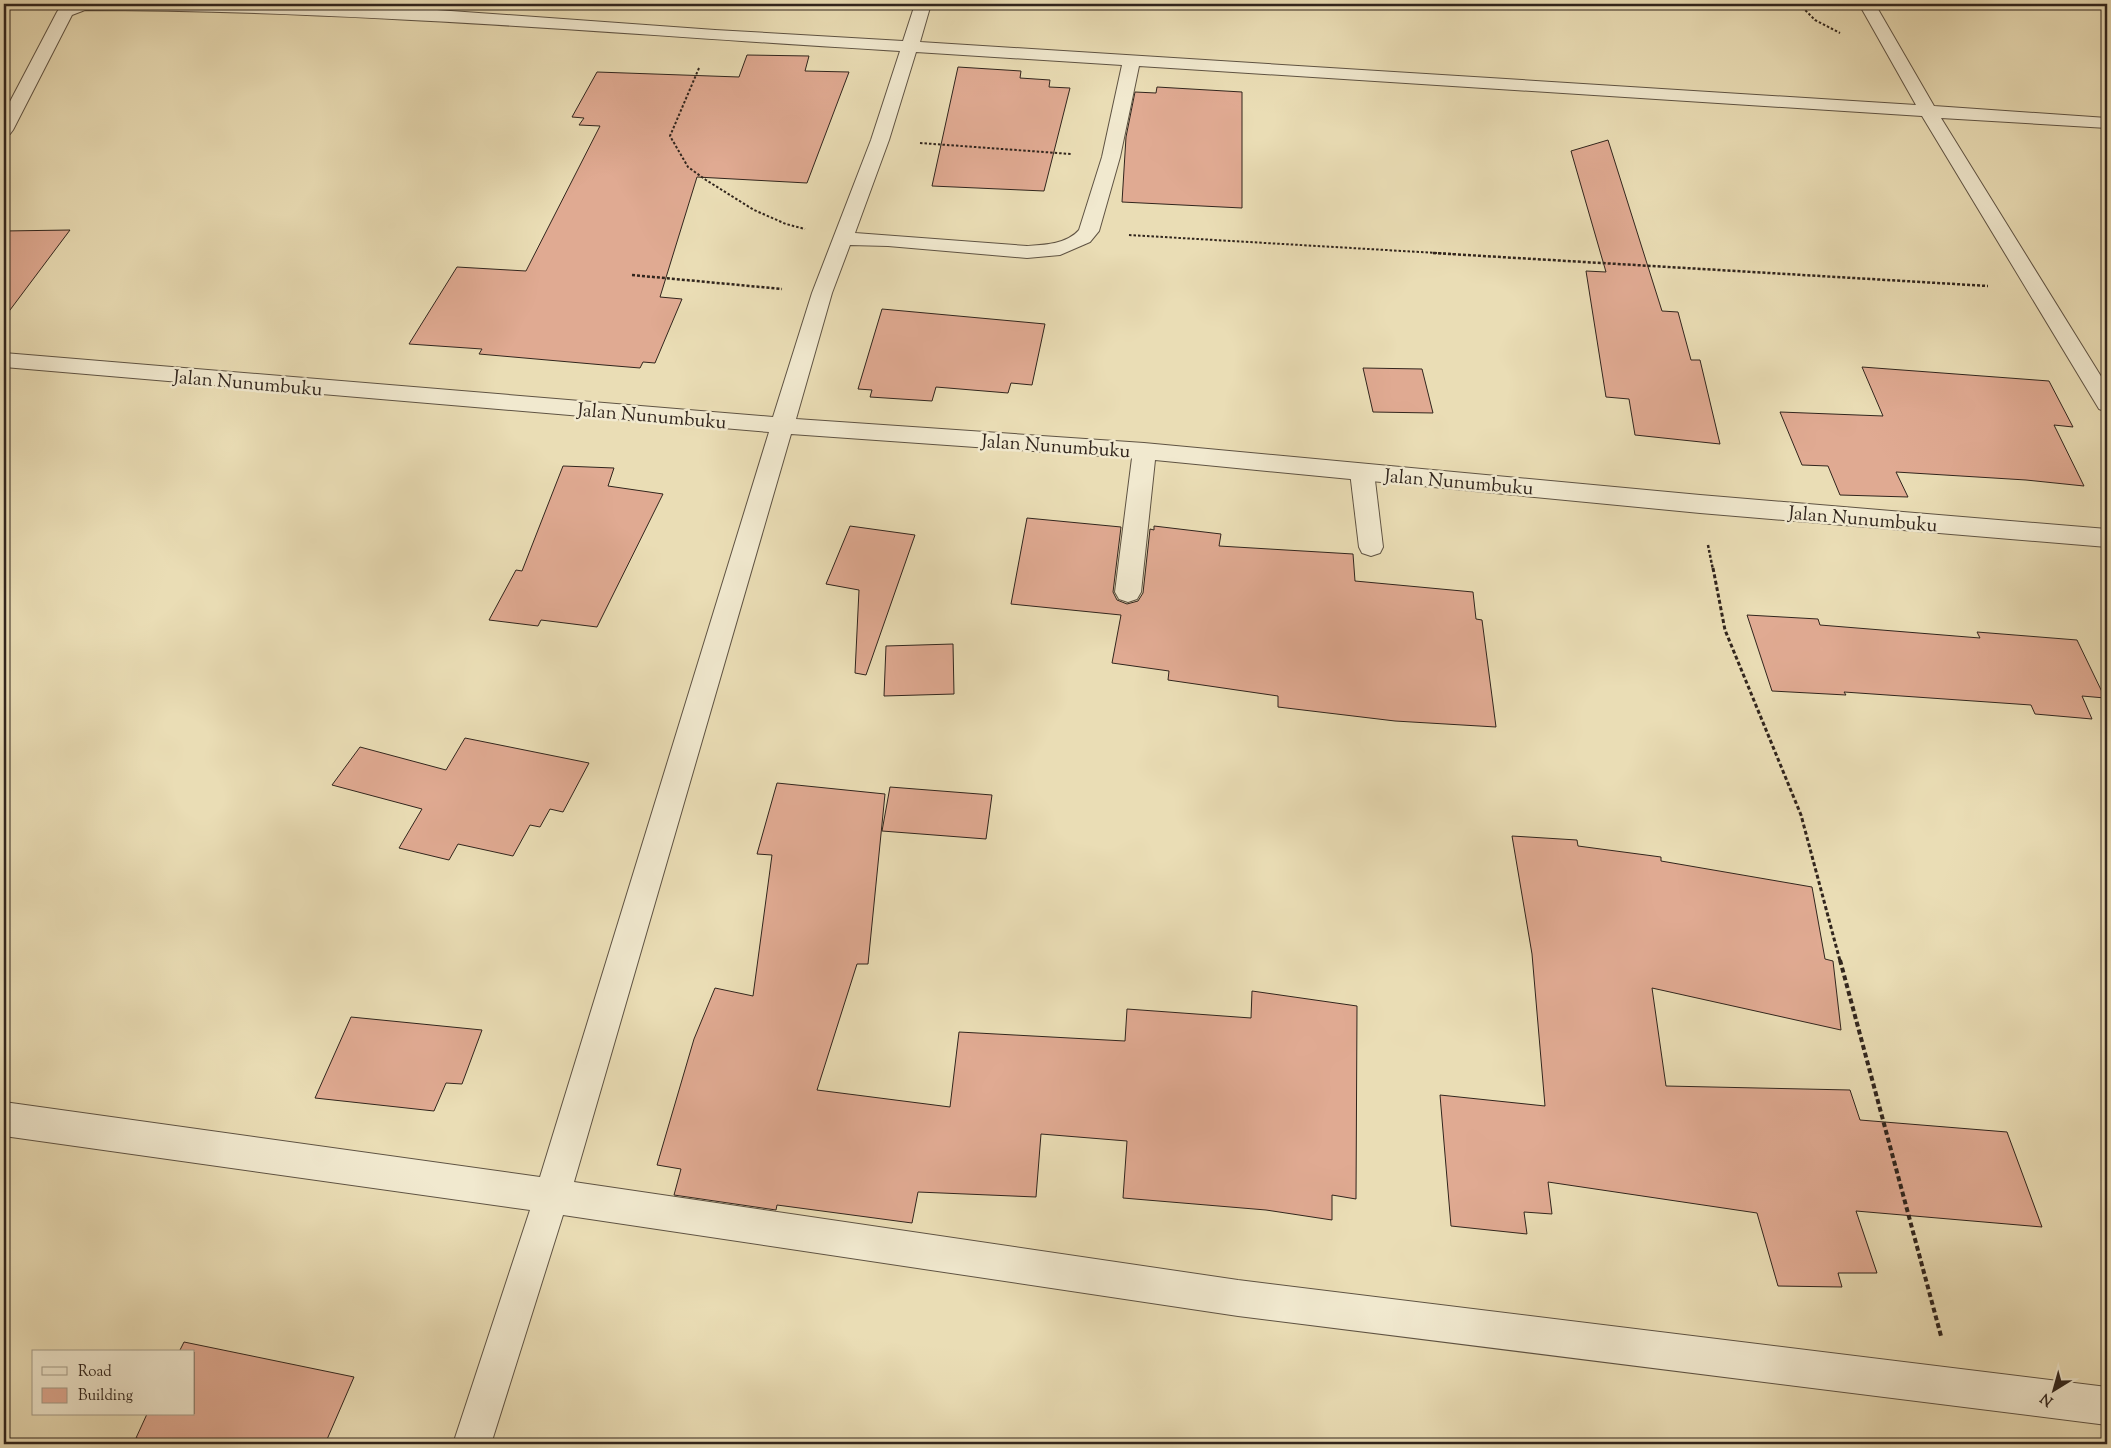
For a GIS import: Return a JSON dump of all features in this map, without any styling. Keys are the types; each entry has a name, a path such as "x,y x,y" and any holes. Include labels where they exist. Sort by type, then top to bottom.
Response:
{"street":[{"path":"472,1444 552,1196 784,426 822,293 880,140 923,4"},
{"path":"1867,4 1930,113 2107,404"},
{"path":"4,130 65,12 83,5 423,14 714,35 2107,123"},
{"path":"842,239 888,240 1027,252 1053,251 1083,238 1089,231 1111,157 1132,60"},
{"name":"Jalan Nunumbuku","path":"4,360 784,426 1144,451 1700,504 2107,538"},
{"path":"1128,592 1144,451"},
{"path":"1362,472 1371,547"},
{"path":"4,1118 552,1196 1238,1298 2107,1406"}],"path":[{"path":"714,35 670,136 676,149 688,167 754,210 786,224 842,239"},
{"path":"880,140 1111,157"},
{"path":"1089,231 1441,255 2036,289"},
{"path":"632,275 822,293"},
{"path":"1700,504 1725,630 1801,815 1954,1387"}],"building":[{"path":"747,55 809,56 805,71 849,72 807,183 697,177 660,297 682,299 655,363 643,362 640,368 479,354 482,349 409,344 457,267 526,271 600,126 579,125 584,118 572,117 597,72 739,77"},
{"path":"958,67 1021,71 1020,78 1050,80 1049,87 1070,88 1044,191 932,186"},
{"path":"1157,87 1242,92 1242,208 1122,202 1126,137 1135,92 1156,93"},
{"path":"1608,140 1662,311 1678,312 1691,360 1700,360 1720,444 1635,435 1629,399 1606,397 1586,271 1606,272 1571,151"},
{"path":"70,230 4,318 4,231"},
{"path":"882,309 1045,324 1032,385 1011,383 1008,393 936,387 932,401 870,397 872,390 858,389"},
{"path":"1862,367 2049,381 2073,427 2054,425 2084,486 2026,480 1896,472 1908,497 1840,495 1828,466 1802,465 1780,412 1883,416"},
{"path":"1363,368 1422,369 1433,413 1373,412"},
{"path":"563,466 614,468 608,486 663,494 597,627 541,620 538,626 489,620 516,570 522,571"},
{"path":"1027,518 1121,527 1113,592 1117,600 1127,604 1138,601 1143,593 1150,529 1154,530 1154,526 1221,534 1219,546 1353,554 1355,581 1473,592 1476,619 1482,620 1496,727 1395,721 1278,707 1278,696 1168,680 1169,671 1112,663 1121,615 1011,604"},
{"path":"850,526 915,535 866,675 855,673 859,590 826,584"},
{"path":"1747,615 1818,619 1820,625 1980,638 1977,632 2077,640 2105,698 2082,696 2092,719 2035,714 2031,705 1844,692 1846,695 1772,691"},
{"path":"953,644 954,694 884,696 886,646"},
{"path":"465,738 589,763 563,812 550,809 540,827 530,825 513,856 458,844 449,860 399,848 422,809 332,785 360,747 446,770"},
{"path":"777,783 885,794 868,964 857,964 817,1090 950,1107 959,1032 1125,1041 1127,1009 1251,1018 1252,991 1357,1006 1356,1199 1332,1195 1332,1220 1266,1210 1123,1198 1127,1141 1041,1134 1036,1197 918,1192 912,1223 777,1205 776,1210 674,1195 681,1169 657,1165 694,1039 715,988 753,996 772,855 757,854"},
{"path":"890,787 992,795 986,839 882,831"},
{"path":"1512,836 1577,840 1578,846 1661,857 1661,861 1812,887 1825,959 1833,961 1841,1030 1652,988 1666,1086 1850,1090 1860,1120 2007,1132 2042,1227 1856,1211 1877,1273 1838,1273 1842,1287 1778,1286 1757,1213 1548,1182 1552,1214 1524,1212 1527,1234 1451,1226 1440,1095 1545,1106 1532,954"},
{"path":"351,1017 482,1030 462,1084 446,1083 434,1111 315,1098"},
{"path":"184,1342 354,1377 325,1444 167,1444 136,1438 146,1416 195,1416 195,1350 180,1350"}]}
